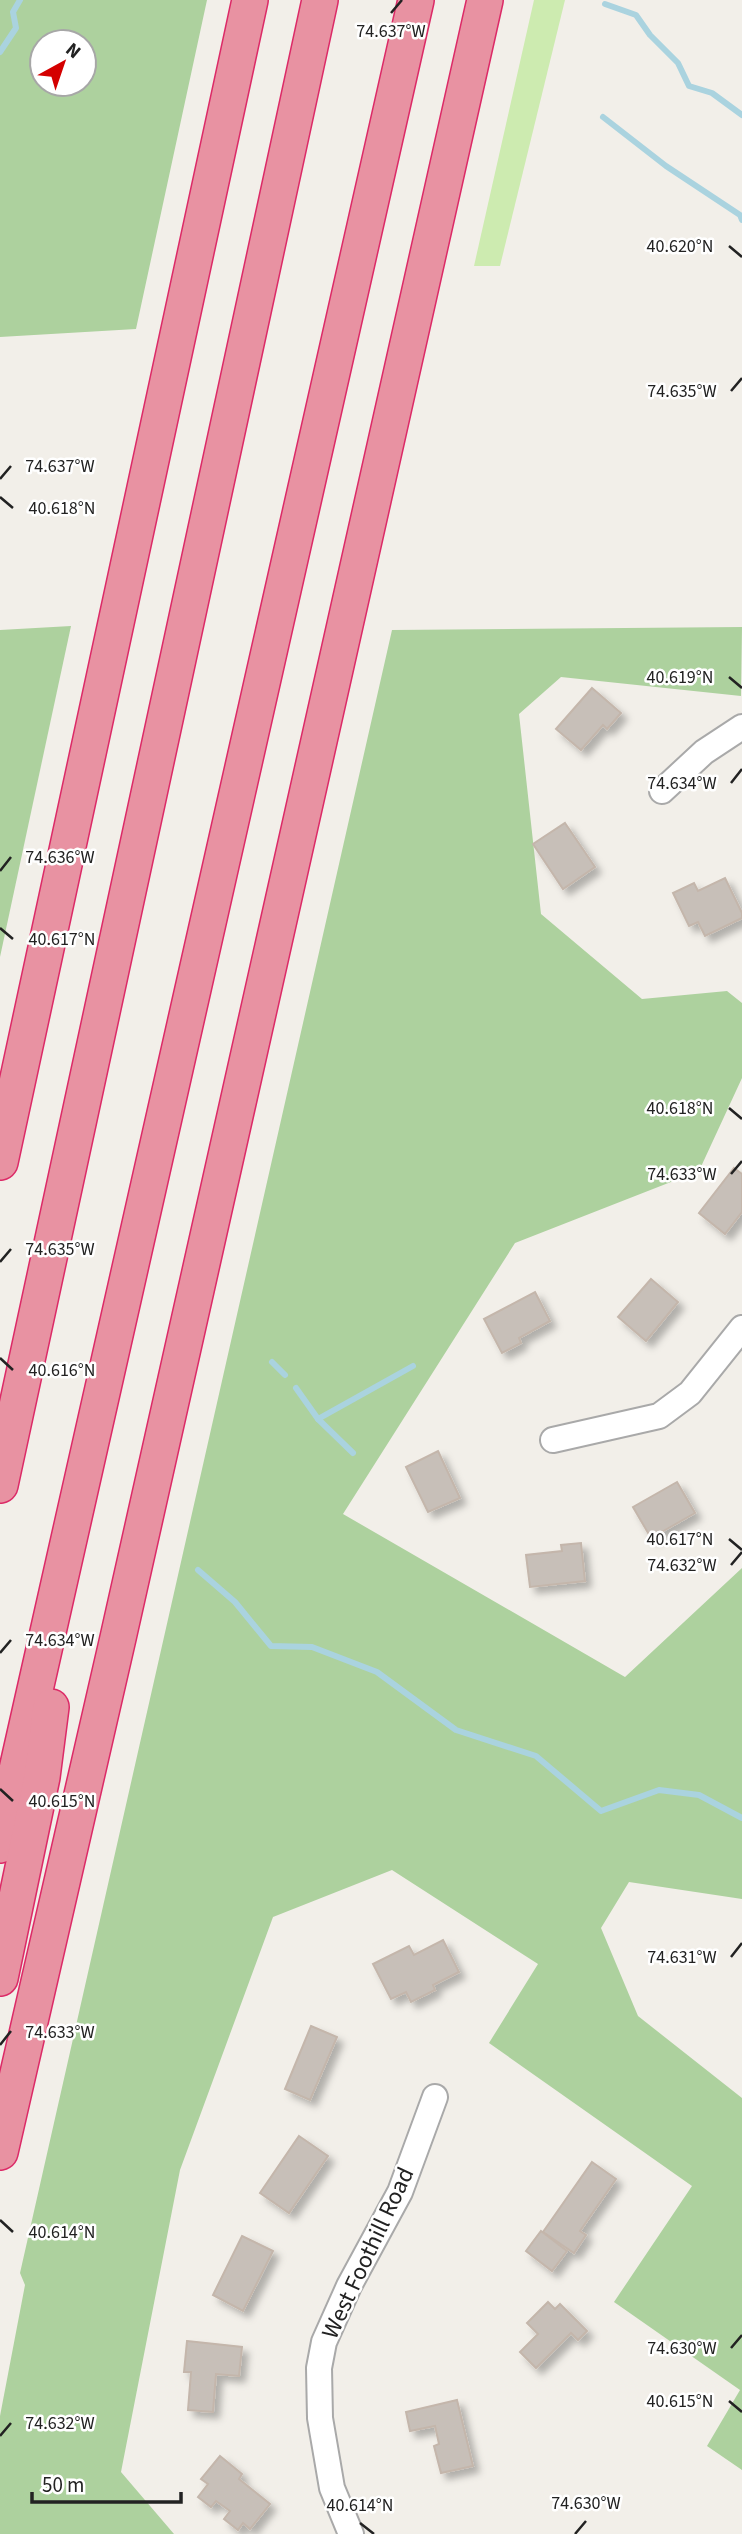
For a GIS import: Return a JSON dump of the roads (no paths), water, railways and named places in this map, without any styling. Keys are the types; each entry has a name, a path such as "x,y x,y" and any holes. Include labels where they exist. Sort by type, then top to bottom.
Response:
{"highway":[{"path":"0,1162 250,0"},
{"path":"0,1485 320,0"},
{"path":"0,1845 416,0"},
{"path":"0,2152 118,1638 485,0"},
{"path":"0,1978 42,1777 79,1497"}],"street":[{"path":"662,791 704,752 742,727"},
{"path":"553,1440 659,1416 690,1393 742,1328"},
{"name":"West Foothill Road","path":"351,2534 332,2488 320,2418 319,2368 324,2342 349,2286 400,2192 435,2097"}],"waterway":[{"path":"0,52 16,28 13,12 20,0"},
{"path":"605,4 636,15 650,35 678,63 689,86 712,93 742,115"},
{"path":"603,117 666,166 740,215 742,220"},
{"path":"272,1362 285,1375"},
{"path":"318,1419 413,1366"},
{"path":"296,1388 318,1419 353,1453"},
{"path":"198,1570 235,1602 271,1646 312,1647 377,1672 456,1730 536,1756 601,1811 659,1790 699,1795 742,1818"}]}
